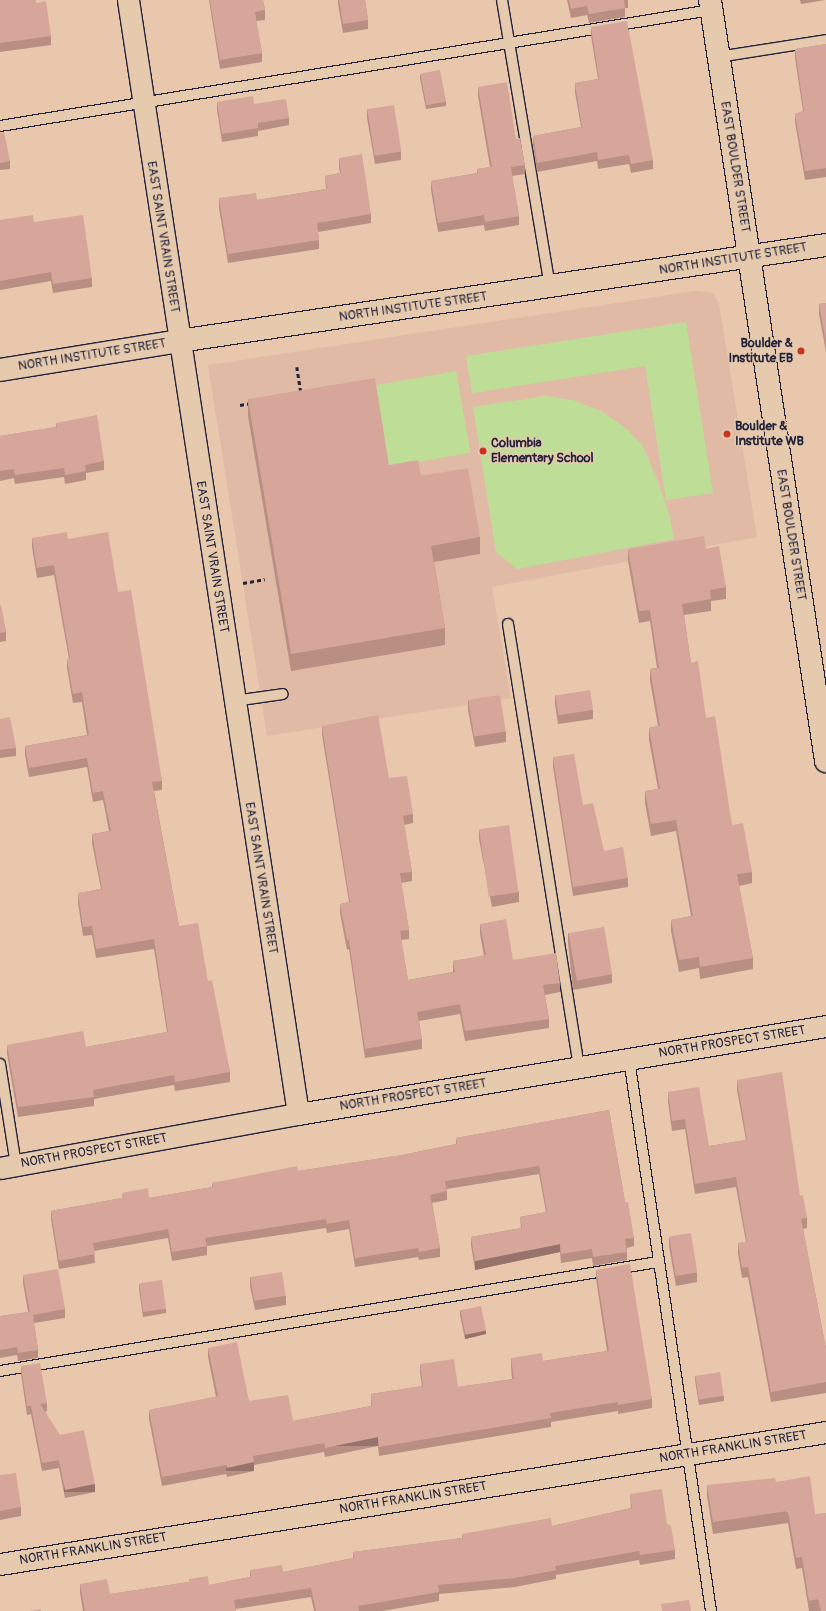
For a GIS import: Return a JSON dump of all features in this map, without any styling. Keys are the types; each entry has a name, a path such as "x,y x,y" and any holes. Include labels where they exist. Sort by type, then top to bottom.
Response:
{"street":[{"name":"EAST SAINT VRAIN STREET","path":"128,0 298,1114"},
{"name":"EAST BOULDER STREET","path":"710,5 826,761"},
{"name":"NORTH INSTITUTE STREET","path":"0,370 179,341 826,245"},
{"name":"NORTH PROSPECT STREET","path":"8,1167 298,1114 826,1026"},
{"name":"NORTH FRANKLIN STREET","path":"0,1564 826,1432"}],"lane":[{"path":"502,0 508,44 550,286"},
{"path":"0,126 144,104 508,44 710,5"},
{"path":"718,57 826,40"},
{"path":"508,624 579,1067"},
{"path":"234,701 283,694"},
{"path":"629,1059 711,1611"},
{"path":"0,1064 8,1167"},
{"path":"0,1371 658,1262"}],"path":[{"path":"294,396 302,395 297,367"},
{"path":"240,405 255,403"},
{"path":"243,583 264,579"}],"shaded area":[{"name":"Columbia Elementary School","path":"695,291 713,293 719,303 757,537 492,587 511,698 267,736 208,365"}],"green space":[{"path":"686,322 713,493 666,500 645,366 472,393 466,356"},
{"path":"456,371 470,453 389,467 374,385"},
{"path":"545,396 573,400 603,412 627,429 642,445 657,479 669,514 674,539 517,569 496,552 473,407"}],"building":[{"path":"0,0 36,0 36,3 46,1 51,36 0,43"},
{"path":"210,0 263,0 265,10 255,12 262,53 220,60"},
{"path":"339,0 365,0 368,20 343,24"},
{"path":"569,0 624,0 625,8 589,14 587,6 571,9"},
{"path":"627,21 653,160 631,164 629,155 598,160 597,152 537,163 533,136 582,127 575,83 599,79 591,27"},
{"path":"826,44 826,168 805,171 795,114 804,111 795,49"},
{"path":"440,70 446,101 426,105 420,74"},
{"path":"507,82 516,139 520,138 525,165 511,167 519,216 485,222 484,215 438,223 431,181 478,173 477,169 492,167 478,87"},
{"path":"253,96 254,104 286,99 289,118 258,123 258,128 222,134 217,102"},
{"path":"394,105 401,151 375,156 367,109"},
{"path":"4,132 10,161 0,163 0,133"},
{"path":"362,154 371,214 317,223 319,240 228,254 219,198 256,193 257,200 327,189 325,176 341,173 339,158"},
{"path":"33,215 34,222 83,215 92,278 53,284 51,272 0,281 0,220"},
{"path":"826,303 826,342 819,304"},
{"path":"375,378 389,465 418,460 421,476 468,468 480,537 431,546 445,628 291,654 248,399"},
{"path":"97,415 104,461 85,465 86,471 65,475 64,468 15,475 14,469 0,471 0,436 57,427 56,423"},
{"path":"67,532 68,539 108,532 118,592 131,590 162,781 152,782 179,926 198,923 208,981 212,980 230,1072 175,1082 174,1075 93,1090 94,1097 18,1107 7,1045 83,1031 86,1047 168,1032 154,939 96,949 92,926 83,927 78,893 102,889 92,834 111,831 103,791 93,793 87,758 29,768 25,746 89,735 82,692 73,694 67,659 70,658 54,565 37,568 32,538"},
{"path":"704,536 706,549 719,546 726,587 710,590 711,599 682,604 691,663 698,661 706,718 715,716 732,825 743,823 752,872 737,874 753,958 700,967 699,957 679,960 671,920 693,916 676,820 651,824 645,791 660,789 649,728 660,726 650,669 659,668 650,610 639,611 628,549"},
{"path":"0,605 6,632 0,633"},
{"path":"590,690 593,710 559,715 555,695"},
{"path":"500,695 506,732 474,737 468,700"},
{"path":"378,715 389,778 407,776 413,814 403,816 412,872 400,873 409,930 400,931 408,980 455,972 453,961 486,955 480,924 506,919 513,960 556,953 560,983 543,985 549,1019 465,1031 460,1004 417,1012 422,1039 365,1049 349,940 347,940 340,904 350,902 322,726"},
{"path":"10,717 16,748 0,750 0,719"},
{"path":"574,754 583,805 593,803 604,851 623,847 628,878 573,887 553,757"},
{"path":"509,825 518,892 489,897 479,829"},
{"path":"604,927 612,974 577,981 569,933"},
{"path":"782,1072 800,1196 803,1195 807,1218 801,1219 826,1349 826,1382 771,1392 748,1267 742,1268 738,1243 747,1242 736,1177 695,1184 685,1119 672,1121 668,1092 699,1087 709,1146 747,1140 737,1080"},
{"path":"609,1110 625,1202 628,1202 634,1238 625,1239 627,1252 593,1257 592,1249 561,1254 560,1244 475,1261 471,1237 522,1228 520,1217 547,1212 539,1166 445,1181 447,1191 430,1195 440,1248 419,1252 418,1248 355,1258 349,1220 327,1224 326,1219 205,1238 207,1246 172,1252 168,1229 93,1243 95,1254 59,1261 51,1211 122,1198 122,1193 148,1188 149,1198 213,1187 212,1183 297,1166 298,1171 402,1155 457,1144 456,1138"},
{"path":"691,1233 697,1273 676,1276 669,1236"},
{"path":"630,1264 652,1399 618,1405 618,1402 550,1413 551,1418 379,1447 378,1437 325,1448 324,1443 253,1456 254,1462 227,1468 226,1465 162,1477 149,1410 218,1396 208,1348 237,1342 249,1401 288,1395 293,1421 372,1406 371,1394 423,1386 420,1364 454,1359 458,1387 514,1379 511,1358 542,1353 543,1361 609,1351 596,1270"},
{"path":"58,1269 65,1309 33,1315 38,1350 18,1353 17,1347 0,1350 0,1316 30,1312 23,1275"},
{"path":"282,1272 286,1296 254,1301 250,1277"},
{"path":"162,1280 166,1309 143,1312 139,1283"},
{"path":"481,1306 486,1330 466,1335 460,1310"},
{"path":"40,1363 47,1403 40,1404 60,1435 84,1430 95,1484 65,1490 59,1460 42,1463 31,1406 27,1406 21,1366"},
{"path":"720,1372 724,1396 699,1400 695,1376"},
{"path":"16,1473 21,1507 0,1511 0,1475"},
{"path":"810,1476 815,1514 826,1513 826,1611 821,1611 818,1599 809,1601 802,1557 796,1558 788,1511 713,1522 707,1485 775,1478 776,1482"},
{"path":"662,1489 667,1524 671,1526 675,1550 640,1555 639,1551 555,1566 556,1570 515,1578 438,1585 439,1592 358,1606 359,1611 316,1611 311,1588 234,1600 236,1611 85,1611 80,1584 107,1579 110,1594 189,1582 189,1579 208,1576 209,1585 251,1577 250,1570 282,1565 283,1572 354,1558 353,1552 463,1538 462,1534 551,1518 552,1526 632,1508 630,1494"},
{"path":"689,1600 691,1611 662,1611 661,1604"},
{"path":"41,1609 41,1611 29,1611"}],"place":[{"name":"Boulder & Institute EB","path":"801,351"},
{"name":"Boulder & Institute WB","path":"727,434"},
{"name":"Columbia Elementary School","path":"483,451"}]}
